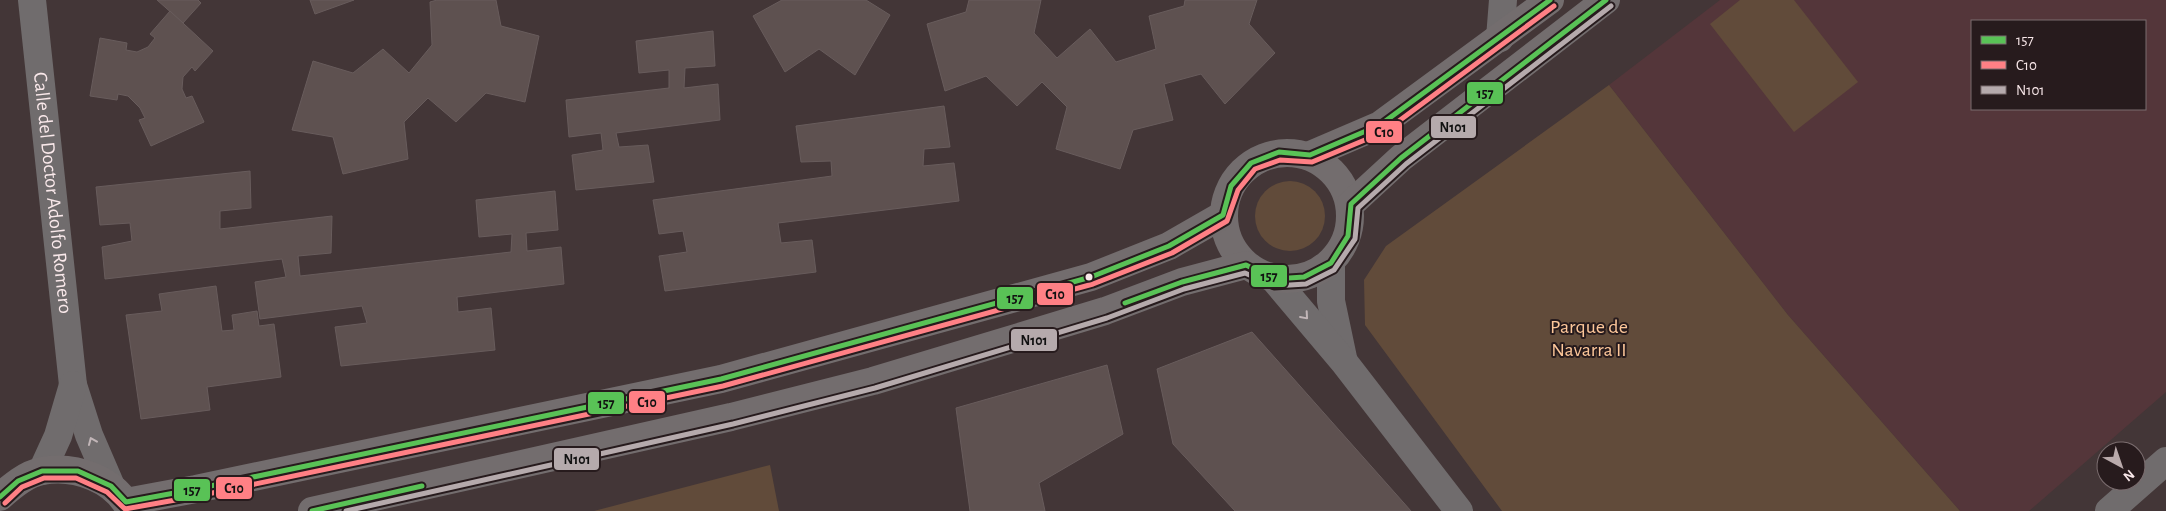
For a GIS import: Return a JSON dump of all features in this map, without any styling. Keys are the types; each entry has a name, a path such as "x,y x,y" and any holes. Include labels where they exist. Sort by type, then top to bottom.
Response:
{"main road":[{"path":"1310,155 1380,125 1550,0"},
{"path":"1351,204 1401,158 1606,0"},
{"path":"1279,152 1310,155 1329,167 1343,184 1351,204 1348,236 1330,263 1304,277 1274,278 1246,265 1229,243 1223,215 1231,186 1251,163 1279,152"},
{"path":"0,496 18,482 42,471 78,471 123,499 196,489 721,379 1091,277 1169,246 1223,215"},
{"path":"312,511 731,417 873,381 1105,311 1182,282 1246,265"}],"street":[{"name":"Calle del Doctor Adolfo Romero","path":"32,0 73,384"},
{"path":"1500,38 1503,0"},
{"path":"1330,263 1331,301 1344,362"},
{"path":"1274,278 1344,362 1459,511"},
{"path":"42,471 58,436 73,384"},
{"path":"73,384 89,435 123,499"},
{"path":"2109,511 2166,461"}],"shaded area":[{"path":"1720,0 2166,0 2166,392 2110,441 2096,441 2096,453 2029,511 1960,511 1788,315 1609,85"}],"green space":[{"path":"1740,0 1794,0 1858,82 1794,132 1710,24"},
{"name":"Parque de Navarra II","path":"1609,85 1788,315 1960,511 1502,511 1365,325 1364,280 1386,246"},
{"path":"1290,181 1303,184 1315,191 1322,203 1325,216 1322,229 1315,241 1303,248 1290,251 1277,248 1265,241 1258,229 1255,216 1258,203 1265,191 1277,184"},
{"path":"770,465 779,511 594,511"}],"building":[{"path":"157,0 198,0 201,3 183,23"},
{"path":"310,0 354,0 315,14"},
{"path":"437,0 496,0 501,26 539,36 525,102 486,93 456,122 428,98 404,122 408,159 343,174 333,137 292,130 313,61 353,73 383,49 409,73 432,45 430,2"},
{"path":"782,0 866,0 890,15 855,75 819,49 785,72 753,16"},
{"path":"969,0 1041,0 1034,33 1057,58 1090,29 1116,62 1156,49 1149,16 1184,6 1185,0 1257,0 1249,24 1275,53 1225,104 1201,74 1164,84 1173,120 1133,130 1120,169 1056,149 1067,107 1042,82 1017,106 986,76 945,91 927,24 966,12"},
{"path":"170,11 213,51 195,71 192,67 183,77 182,89 186,98 192,96 204,122 151,146 139,120 145,118 140,108 128,96 118,94 117,100 90,96 100,38 127,43 126,50 137,52 148,47 155,38 150,34"},
{"path":"713,31 715,66 685,68 684,88 718,84 720,120 616,133 619,147 648,145 654,182 576,190 572,155 603,150 601,133 569,137 566,100 669,88 669,70 639,73 636,41"},
{"path":"944,106 950,147 924,149 923,166 954,163 959,201 778,223 781,243 812,240 816,272 665,291 659,256 687,252 683,231 659,234 653,200 832,176 831,161 801,162 796,126"},
{"path":"250,171 251,208 220,211 220,229 332,216 331,253 298,256 300,276 511,252 512,234 479,237 476,200 555,191 558,230 526,233 527,251 561,247 564,284 457,297 458,312 491,308 495,350 341,366 335,327 367,323 362,306 260,319 255,282 286,277 282,259 105,279 102,247 132,241 130,223 100,225 96,187"},
{"path":"216,286 222,331 234,330 232,315 257,311 259,326 274,324 281,377 207,387 210,410 141,419 126,315 162,311 159,294"},
{"path":"1252,332 1411,511 1235,511 1173,444 1157,369"},
{"path":"1107,365 1123,434 1039,483 1045,511 970,511 956,408"}],"transit line":[{"name":"157","path":"0,497 18,481 42,471 78,471 111,486 126,502 196,489 721,379 1091,277 1169,246 1223,215 1231,186 1251,163 1279,152 1310,155 1380,125 1550,0"},
{"name":"157","path":"1125,303 1182,282 1246,265 1274,279 1304,277 1331,263 1348,236 1351,204 1401,158 1606,0"},
{"name":"C10","path":"5,503 22,487 44,478 76,478 107,492 125,509 198,496 723,386 1093,284 1172,253 1227,221 1238,190 1255,169 1280,160 1312,162 1384,132 1554,6"},
{"name":"N101","path":"346,511 733,424 875,388 1107,318 1184,289 1245,273 1274,286 1306,284 1334,270 1355,239 1358,208 1406,164 1611,6"},
{"name":"157","path":"312,511 422,486"}]}
